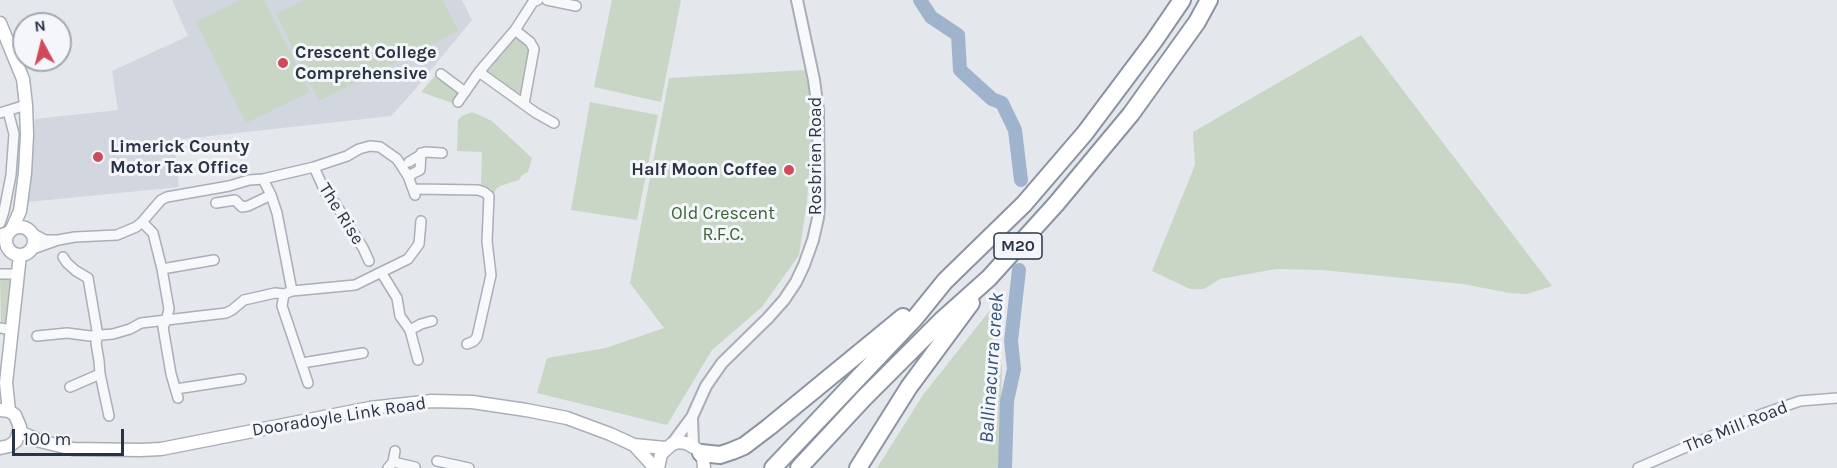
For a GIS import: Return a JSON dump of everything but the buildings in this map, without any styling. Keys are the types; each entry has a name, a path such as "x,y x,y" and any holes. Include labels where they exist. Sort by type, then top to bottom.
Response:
{"highway":[{"name":"M20","path":"701,460 744,446 770,427 945,281 1024,204 1085,133 1182,0"},
{"name":"M20","path":"858,468 909,387 989,278 1056,204 1131,114 1197,22 1209,0"},
{"name":"M20","path":"799,468 864,398 942,320 989,278"},
{"name":"M20","path":"773,468 915,318 945,281"}],"main road":[{"path":"0,23 23,79 26,105 26,153 20,211 4,233"},
{"path":"11,442 19,421 15,415 4,411 6,329 18,273 25,252 34,241 20,211"},
{"path":"4,233 20,226 30,231"},
{"path":"4,233 9,250 25,252"},
{"path":"0,396 6,383"},
{"name":"Dooradoyle Link Road","path":"11,442 40,441 73,449 161,449 370,408 432,401 472,402 567,418 634,445 657,468"},
{"name":"Dooradoyle Link Road","path":"634,445 668,446 686,443 701,460"},
{"path":"657,468 658,460 668,446"}],"street":[{"path":"547,0 576,6"},
{"name":"Rosbrien Road","path":"668,446 692,417 706,386 722,363 784,300 804,265 815,230 819,186 818,110 797,0"},
{"path":"458,102 479,72 515,30 534,1"},
{"path":"515,30 532,44 534,49 524,104"},
{"path":"479,72 536,113 554,123"},
{"path":"441,74 465,92"},
{"path":"4,233 4,211 11,175 14,135 4,112 26,105"},
{"path":"30,231 45,240 117,235 136,227 161,200 167,197 314,167 347,156 359,149 375,146 386,150 397,159 415,192 478,190 489,195 487,241 490,274 477,337 467,344"},
{"path":"409,162 429,151 442,153"},
{"path":"408,176 420,170 422,153"},
{"name":"The Rise","path":"314,167 327,196 335,203 369,261"},
{"path":"263,179 277,213 288,292 282,306 308,383"},
{"path":"216,203 235,200 242,207 271,195"},
{"path":"4,211 20,211"},
{"path":"37,336 67,333 98,336 130,329 141,323 226,313 244,300 288,292 354,285 408,259 417,250 419,244 421,220"},
{"path":"142,222 153,233 162,269 169,309 163,327 171,374 177,393 241,378"},
{"path":"25,252 58,240"},
{"path":"63,256 76,271 88,278 98,336 96,343 100,374 109,416"},
{"path":"162,269 214,260"},
{"path":"381,272 398,298 400,316 410,330 418,360"},
{"path":"0,274 18,273"},
{"path":"410,330 432,321"},
{"path":"302,363 363,353"},
{"path":"70,387 100,374"},
{"name":"The Mill Road","path":"1638,468 1772,410 1800,401 1837,398"},
{"name":"Rosbrien Road","path":"692,417 701,460"},
{"path":"0,456 11,442"},
{"path":"395,451 390,465 415,467"},
{"path":"437,462 470,468"}],"shaded area":[{"name":"Crescent College Comprehensive","path":"172,0 462,0 472,20 391,116 174,140 179,187 28,202 35,119 118,110 112,71 188,36"}],"green space":[{"path":"241,0 264,0 310,92 246,123 196,22"},
{"path":"305,0 443,0 458,31 319,101 276,14"},
{"path":"612,0 681,0 661,102 594,87"},
{"path":"1361,35 1552,286 1527,294 1509,293 1463,284 1322,270 1276,269 1220,279 1204,289 1190,289 1152,271 1195,165 1193,132"},
{"path":"515,38 519,38 530,49 522,93 519,94 488,76 487,72"},
{"name":"Old Crescent R.F.C.","path":"806,70 812,131 807,202 799,255 762,307 712,350 667,425 537,393 547,358 606,348 664,328 630,283 669,78"},
{"path":"435,76 458,92 455,104 421,92"},
{"path":"590,102 658,115 637,220 571,210"},
{"path":"472,112 492,121 532,158 528,172 519,180 500,186 494,194 491,189 481,184 482,152 457,151 458,120"},
{"path":"0,278 12,278 7,321 1,324"},
{"path":"994,305 1002,369 999,468 877,468 923,395"}],"waterway":[{"name":"Ballinacurra creek","path":"920,0 931,17 958,35 960,70 992,99 1002,103 1015,130 1021,180"},
{"name":"Ballinacurra creek","path":"1005,468 1007,401 1014,369 1011,341 1019,270"}],"place":[{"name":"Crescent College Comprehensive","path":"283,63"},
{"name":"Limerick County Motor Tax Office","path":"98,157"},
{"name":"Half Moon Coffee","path":"789,170"}]}
